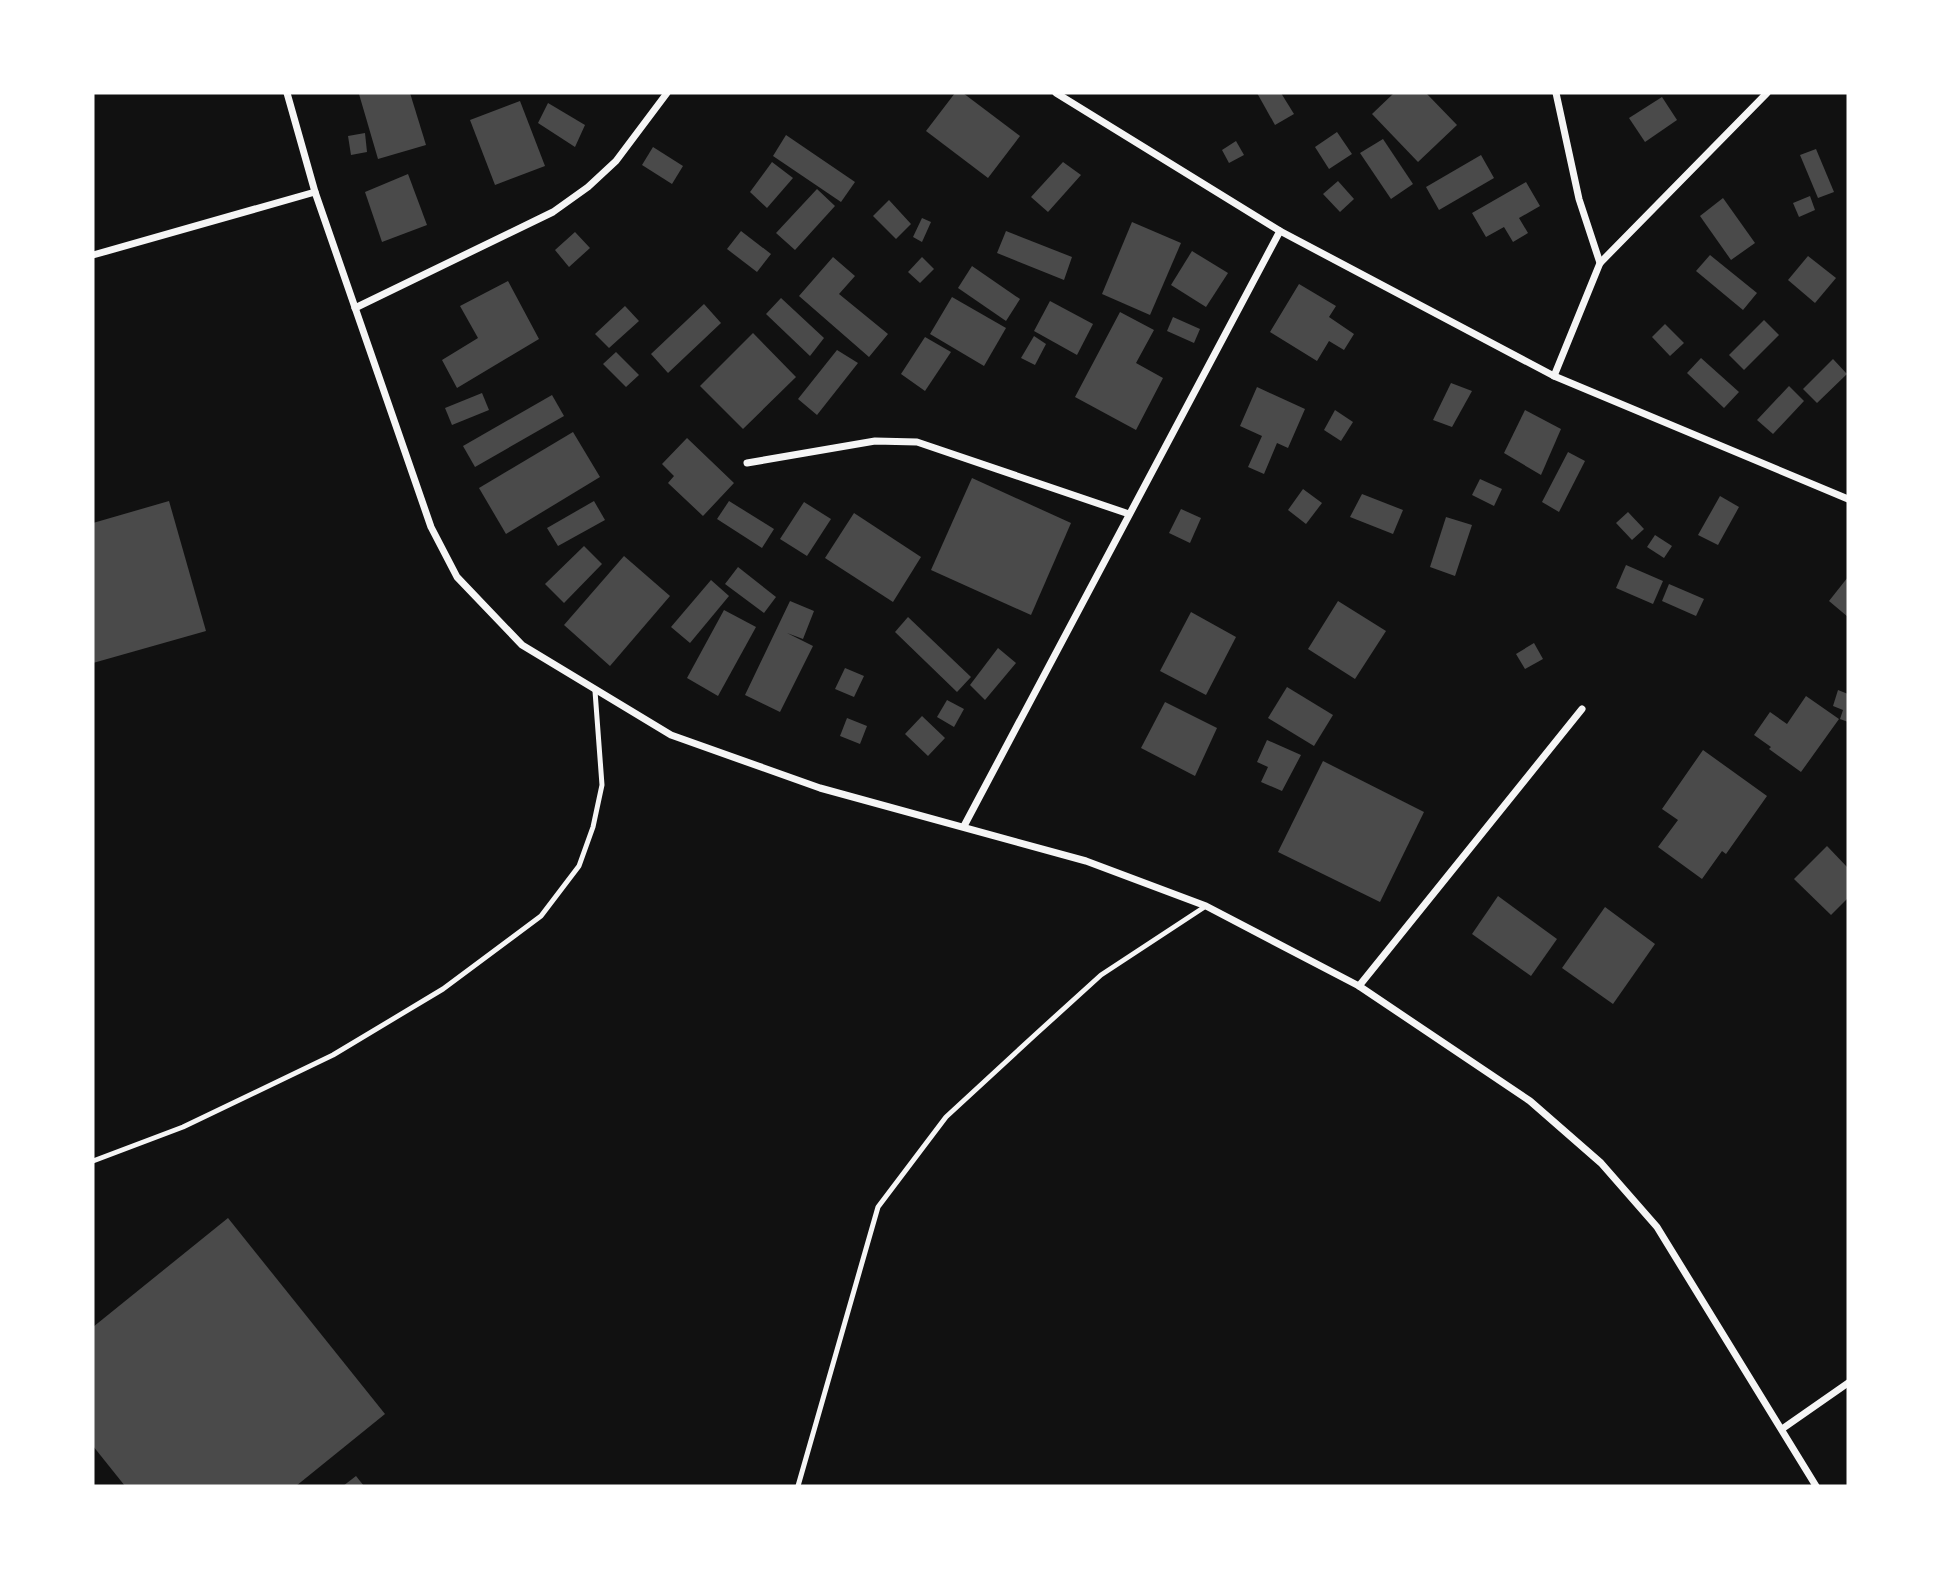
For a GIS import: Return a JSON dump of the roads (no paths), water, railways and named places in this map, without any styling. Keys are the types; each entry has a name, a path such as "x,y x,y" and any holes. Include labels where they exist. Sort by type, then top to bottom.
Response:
{"street":[{"path":"286,93 315,192 431,527 457,577 522,645 671,735 820,788 1086,861 1206,906 1359,986 1530,1101 1601,1163 1657,1227 1816,1486"},
{"path":"355,308 553,212 588,187 616,161 667,93"},
{"path":"1056,93 1280,231 1554,376 1848,499"},
{"path":"1556,93 1579,199 1600,263"},
{"path":"1554,376 1600,263 1767,93"},
{"path":"93,255 315,192"},
{"path":"964,826 1280,231"},
{"path":"747,463 875,441 917,442 1129,514"},
{"path":"1359,986 1582,709"},
{"path":"1783,1429 1848,1383"}],"lane":[{"path":"93,1161 183,1127 333,1055 443,989 541,916 579,866 593,827 601,785 595,691"},
{"path":"799,1486 878,1207 946,1117 1036,1034 1101,975 1206,906"}]}
